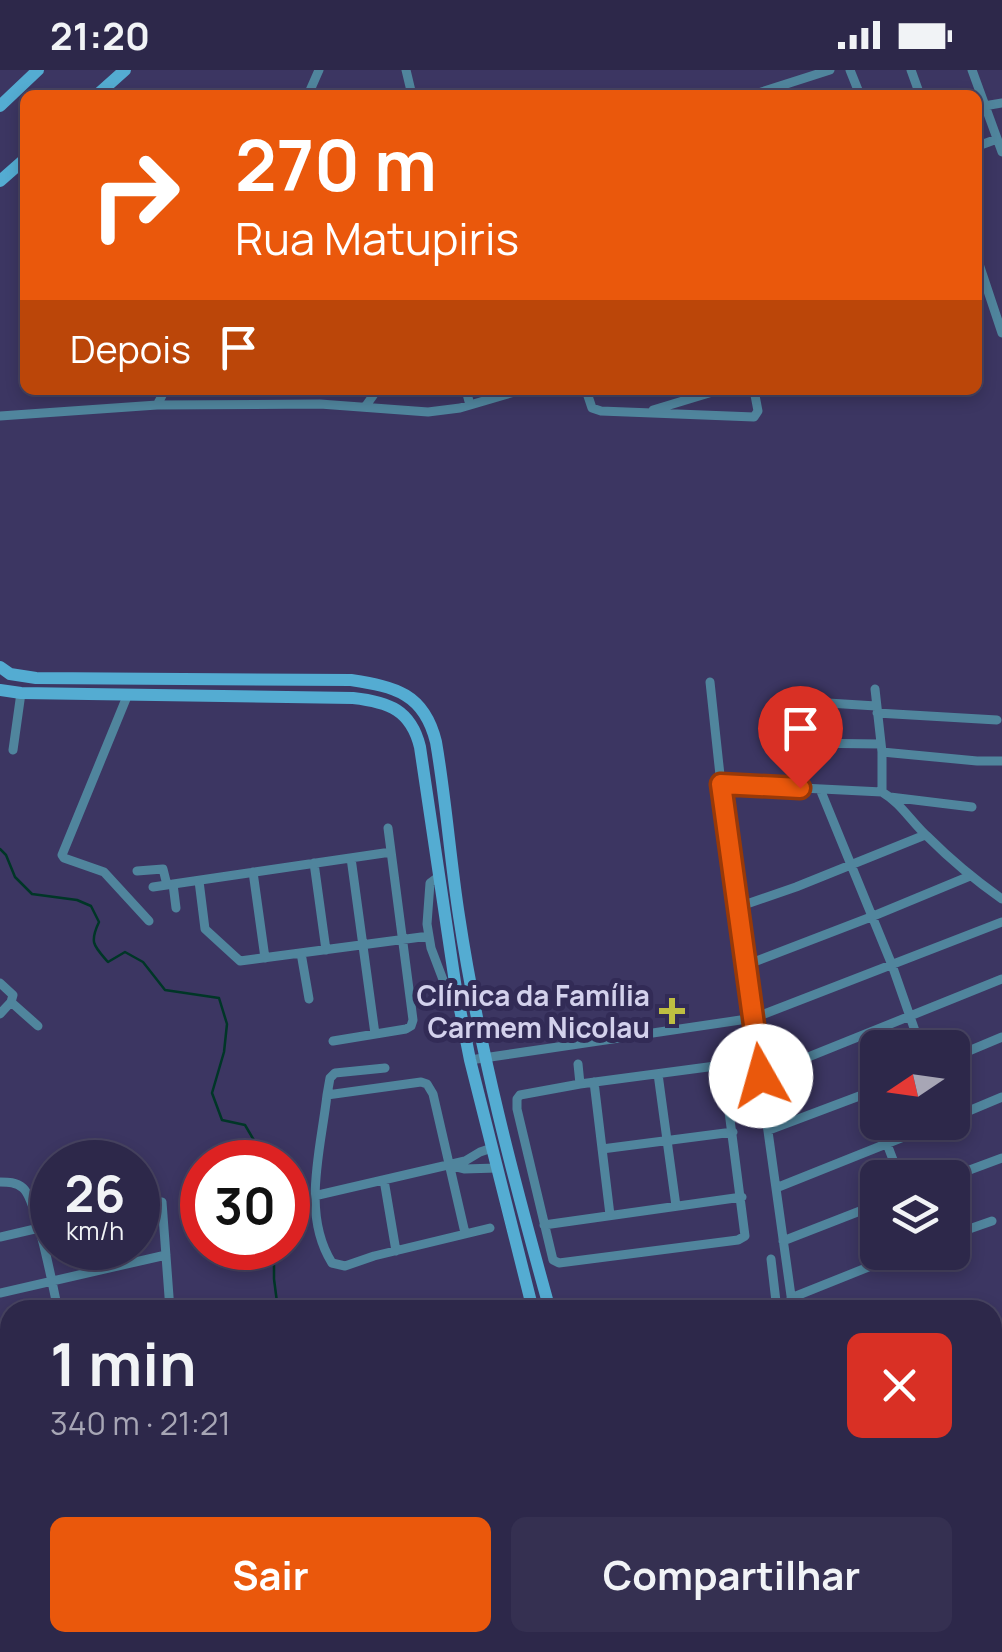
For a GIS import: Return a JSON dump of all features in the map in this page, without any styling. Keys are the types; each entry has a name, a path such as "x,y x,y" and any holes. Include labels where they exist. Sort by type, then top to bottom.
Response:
{"street":[{"path":"0,106 38,70"},
{"path":"103,90 125,70"},
{"path":"770,90 830,70"},
{"path":"798,82 801,90"},
{"path":"982,100 1000,145"},
{"path":"984,106 1002,103"},
{"path":"0,180 20,163"},
{"path":"982,278 1002,333"},
{"path":"157,405 162,395"},
{"path":"320,404 322,395"},
{"path":"365,406 373,395"},
{"path":"467,395 470,405"},
{"path":"0,416 157,405 320,404 428,412 504,395"},
{"path":"588,395 592,408 602,412 754,417 758,411 755,395"},
{"path":"646,412 702,395"},
{"path":"0,667 10,674 36,678 351,680 384,685 408,697 426,715 436,742 459,917 487,1058 547,1300"},
{"path":"710,682 791,1298 861,1270"},
{"path":"875,689 886,795 970,876 1002,899"},
{"path":"0,690 354,698 386,704 400,712 414,728 470,1060 530,1300"},
{"path":"13,750 21,693"},
{"path":"128,694 62,854 72,862 104,872 148,921"},
{"path":"796,701 997,720"},
{"path":"798,743 1002,760"},
{"path":"721,784 820,789 972,806"},
{"path":"820,789 915,1030"},
{"path":"333,1042 406,1030 413,1020 388,828"},
{"path":"738,907 925,835"},
{"path":"153,888 391,852"},
{"path":"351,858 375,1034"},
{"path":"314,863 326,950"},
{"path":"137,871 163,869 176,908"},
{"path":"253,872 265,958"},
{"path":"746,965 970,876"},
{"path":"438,877 430,883 427,924 445,985 456,989"},
{"path":"199,880 205,929 240,961 429,936"},
{"path":"470,1060 754,1018 1002,922"},
{"path":"302,953 308,998"},
{"path":"761,1076 1000,980 1002,993"},
{"path":"0,983 38,1026"},
{"path":"0,1014 11,996"},
{"path":"970,1050 1002,1037"},
{"path":"722,1053 745,1236 559,1263 554,1260 534,1182 525,1166 517,1099 526,1092 723,1065"},
{"path":"578,1064 580,1084"},
{"path":"385,1068 332,1075 314,1196 329,1259 336,1266 345,1266 490,1228"},
{"path":"658,1074 676,1206"},
{"path":"594,1082 610,1215"},
{"path":"327,1095 427,1084 433,1094 464,1233"},
{"path":"768,1130 860,1096"},
{"path":"970,1110 1002,1097"},
{"path":"602,1149 733,1132"},
{"path":"776,1188 897,1140"},
{"path":"887,1144 893,1160"},
{"path":"314,1196 470,1160 492,1148"},
{"path":"970,1170 1002,1158"},
{"path":"449,1165 464,1170 497,1168"},
{"path":"384,1180 396,1251"},
{"path":"0,1182 22,1187 30,1200"},
{"path":"517,1186 534,1182"},
{"path":"544,1225 742,1198"},
{"path":"160,1202 168,1300"},
{"path":"783,1241 860,1211"},
{"path":"970,1229 992,1221"},
{"path":"0,1237 30,1230"},
{"path":"0,1293 166,1254"},
{"path":"772,1259 776,1300"},
{"path":"49,1270 56,1300"}],"waterway":[{"path":"0,849 15,877 32,894 77,900 91,906 99,922 95,944 108,962 125,952 143,962 165,990 219,998 227,1024 224,1052 212,1093 222,1120 245,1125 254,1140"},
{"path":"274,1270 277,1300"}],"place":[{"name":"Clínica da Família Carmem Nicolau","path":"672,1011"}],"route":[{"path":"761,1076 721,784 800,788"}]}
